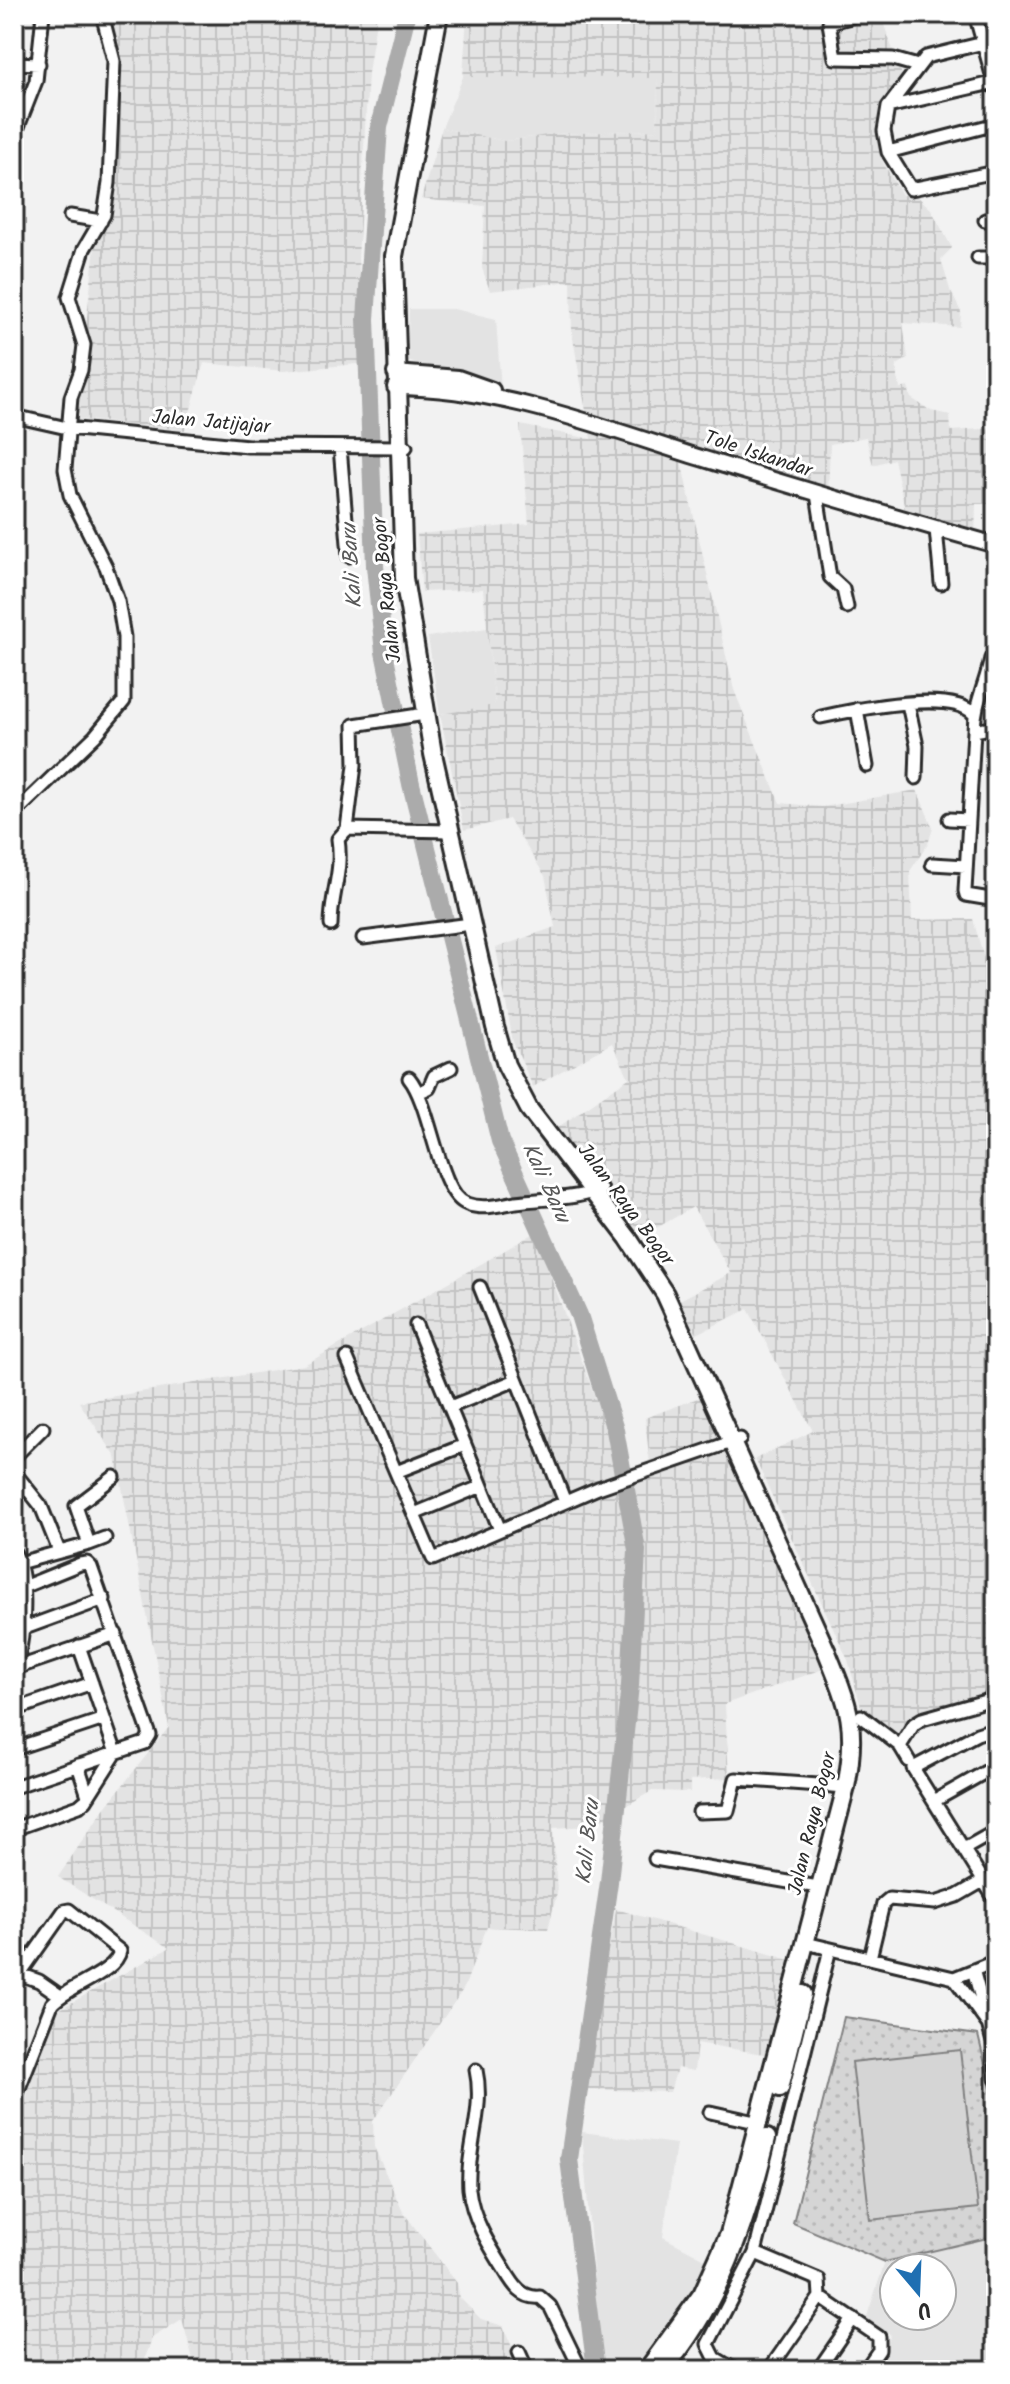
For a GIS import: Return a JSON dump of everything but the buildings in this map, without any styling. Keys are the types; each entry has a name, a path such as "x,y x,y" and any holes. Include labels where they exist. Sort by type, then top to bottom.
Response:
{"highway":[{"name":"Jalan Raya Bogor","path":"400,380 393,281 397,227 439,14"},
{"name":"Jalan Raya Bogor","path":"449,14 406,227 396,446 406,600 419,715 464,925 510,1073 540,1126 659,1267 850,1709 853,1749 846,1787 818,1887 816,1946 760,2123 739,2203 717,2264 693,2309 647,2370"},
{"name":"Jalan Raya Bogor","path":"396,446 427,675 504,1030 514,1061 536,1103 597,1191"},
{"name":"Jalan Raya Bogor","path":"663,2370 707,2307 737,2246 752,2200 861,1760 861,1716 835,1648 736,1440"}],"main road":[{"name":"Tole Iskandar","path":"400,380 466,380 510,399 817,494 996,545"}],"street":[{"path":"15,132 34,89 43,14"},
{"path":"14,814 95,736 124,701 121,617 111,579 70,495 65,469 67,428 84,345 69,297 84,249 101,221 109,183 114,61 102,14"},
{"path":"860,14 832,20 828,26 832,52 837,59 893,59 918,66"},
{"path":"888,107 996,85 990,42 975,14"},
{"path":"990,42 926,57 888,107 884,131 888,152 907,186 913,190 996,172"},
{"path":"14,63 39,64"},
{"path":"888,152 996,124"},
{"path":"70,216 101,221"},
{"path":"978,258 996,258"},
{"name":"Jalan Jatijajar","path":"14,416 67,428 248,446 396,446"},
{"path":"340,447 349,556"},
{"path":"817,494 830,577 843,589 847,607"},
{"path":"936,529 941,583"},
{"path":"991,658 974,714 966,895 996,900"},
{"path":"821,717 857,709 908,704 963,706 974,714"},
{"path":"908,704 917,746 916,778"},
{"path":"857,709 867,766"},
{"path":"331,925 331,901 342,863 338,839 347,829 355,765 354,725 419,715"},
{"path":"974,731 996,727"},
{"path":"949,819 969,820"},
{"path":"347,829 444,831"},
{"path":"932,864 966,866"},
{"path":"363,938 464,925"},
{"path":"420,1092 429,1088 434,1076 451,1068"},
{"path":"409,1078 420,1092 446,1182 453,1194 475,1206 597,1191"},
{"path":"480,1287 565,1502"},
{"path":"416,1325 500,1530"},
{"path":"347,1358 433,1559 598,1488 736,1440"},
{"path":"450,1407 516,1380"},
{"path":"14,1457 43,1428"},
{"path":"396,1472 465,1445"},
{"path":"14,1472 41,1506 59,1551"},
{"path":"89,1544 76,1506 114,1477"},
{"path":"414,1514 482,1486"},
{"path":"105,1538 59,1551 17,1557 23,1587 15,1669 116,1634"},
{"path":"14,1787 145,1743 150,1735 104,1599 87,1563 23,1587"},
{"path":"20,1625 104,1599"},
{"path":"79,1646 116,1753"},
{"path":"14,1710 92,1683"},
{"path":"900,1746 914,1724 922,1719 996,1698"},
{"path":"861,1716 900,1746 996,1900"},
{"path":"14,1749 104,1719"},
{"path":"911,1764 996,1728"},
{"path":"14,1829 69,1811 86,1800 116,1753"},
{"path":"78,1765 88,1796"},
{"path":"934,1801 996,1766"},
{"path":"699,1812 728,1811 736,1779 846,1787"},
{"path":"964,1849 996,1831"},
{"path":"655,1859 818,1887"},
{"path":"870,1958 881,1912 889,1899 935,1903 957,1896 983,1881"},
{"path":"14,2101 52,2004 59,1995 120,1956 114,1944 69,1910 64,1911 16,1978 39,1981 59,1995"},
{"path":"735,2370 715,2358 708,2344 755,2253 816,1946 954,1978 974,1973 996,1961"},
{"path":"974,1973 995,2049 996,2079"},
{"path":"954,1978 987,2023"},
{"path":"476,2070 478,2101 469,2174 472,2205 483,2232 518,2290 528,2296 540,2297 550,2306 581,2370"},
{"path":"710,2112 760,2123"},
{"path":"755,2253 819,2280 820,2297 769,2370"},
{"path":"820,2297 881,2341 865,2370"},
{"path":"818,2370 853,2319"},
{"path":"519,2352 527,2370"}],"shaded area":[{"path":"113,14 377,14 368,73 358,259 367,363 284,371 204,363 185,430 75,419 79,386 92,353 86,325 113,91 109,36"},
{"path":"467,14 825,14 826,21 883,22 903,78 881,103 881,159 902,195 917,196 931,209 952,248 941,259 950,290 961,312 960,327 903,323 908,358 896,366 900,389 908,387 911,398 931,411 950,415 951,431 996,428 996,504 976,504 975,538 907,519 894,459 873,465 866,437 830,444 828,494 677,444 734,690 780,803 823,807 917,790 933,828 928,844 910,871 912,920 973,919 996,1001 996,1697 922,1718 892,1741 863,1714 848,1660 755,1459 813,1431 748,1309 697,1334 678,1301 731,1273 693,1207 639,1238 554,1130 629,1078 612,1043 533,1087 513,1042 496,948 555,927 545,876 509,819 464,830 440,714 495,705 483,589 422,592 417,534 529,524 520,425 591,439 572,333 571,281 490,291 482,268 485,206 421,199 442,128 505,141 554,134 657,130 658,78 463,77"},
{"path":"463,77 658,77 657,130 554,134 505,141 442,128"},
{"path":"409,309 454,309 496,319 501,390 407,361"},
{"path":"487,628 495,706 440,714 428,637"},
{"path":"535,1233 623,1474 650,1465 645,1418 706,1395 826,1668 725,1704 729,1778 690,1780 690,1792 652,1791 590,1826 553,1828 557,1893 548,1929 487,1927 464,1988 373,2121 374,2147 403,2212 457,2283 460,2298 481,2319 503,2326 522,2370 196,2370 182,2319 152,2338 141,2370 14,2370 14,2122 19,2118 53,2013 169,1948 58,1877 103,1810 169,1727 116,1457 79,1402 304,1365"},
{"path":"616,1909 794,1961 769,2055 697,2043 694,2071 677,2068 670,2092 584,2089"},
{"path":"844,2017 978,2035 996,2110 996,2236 928,2252 878,2252 878,2259 793,2223"},
{"path":"960,2050 978,2208 870,2220 852,2062"},
{"path":"582,2132 676,2144 663,2237 713,2263 644,2370 601,2370"},
{"path":"996,2236 996,2370 873,2370 891,2335 885,2332 958,2332 958,2252 928,2252"},
{"path":"878,2283 878,2328 865,2322"}],"waterway":[{"name":"Kali Baru","path":"407,14 379,127 366,319 375,566 384,652 411,784 500,1141 579,1315 615,1430 637,1550 630,1685 609,1882 569,2159 596,2370"}]}
